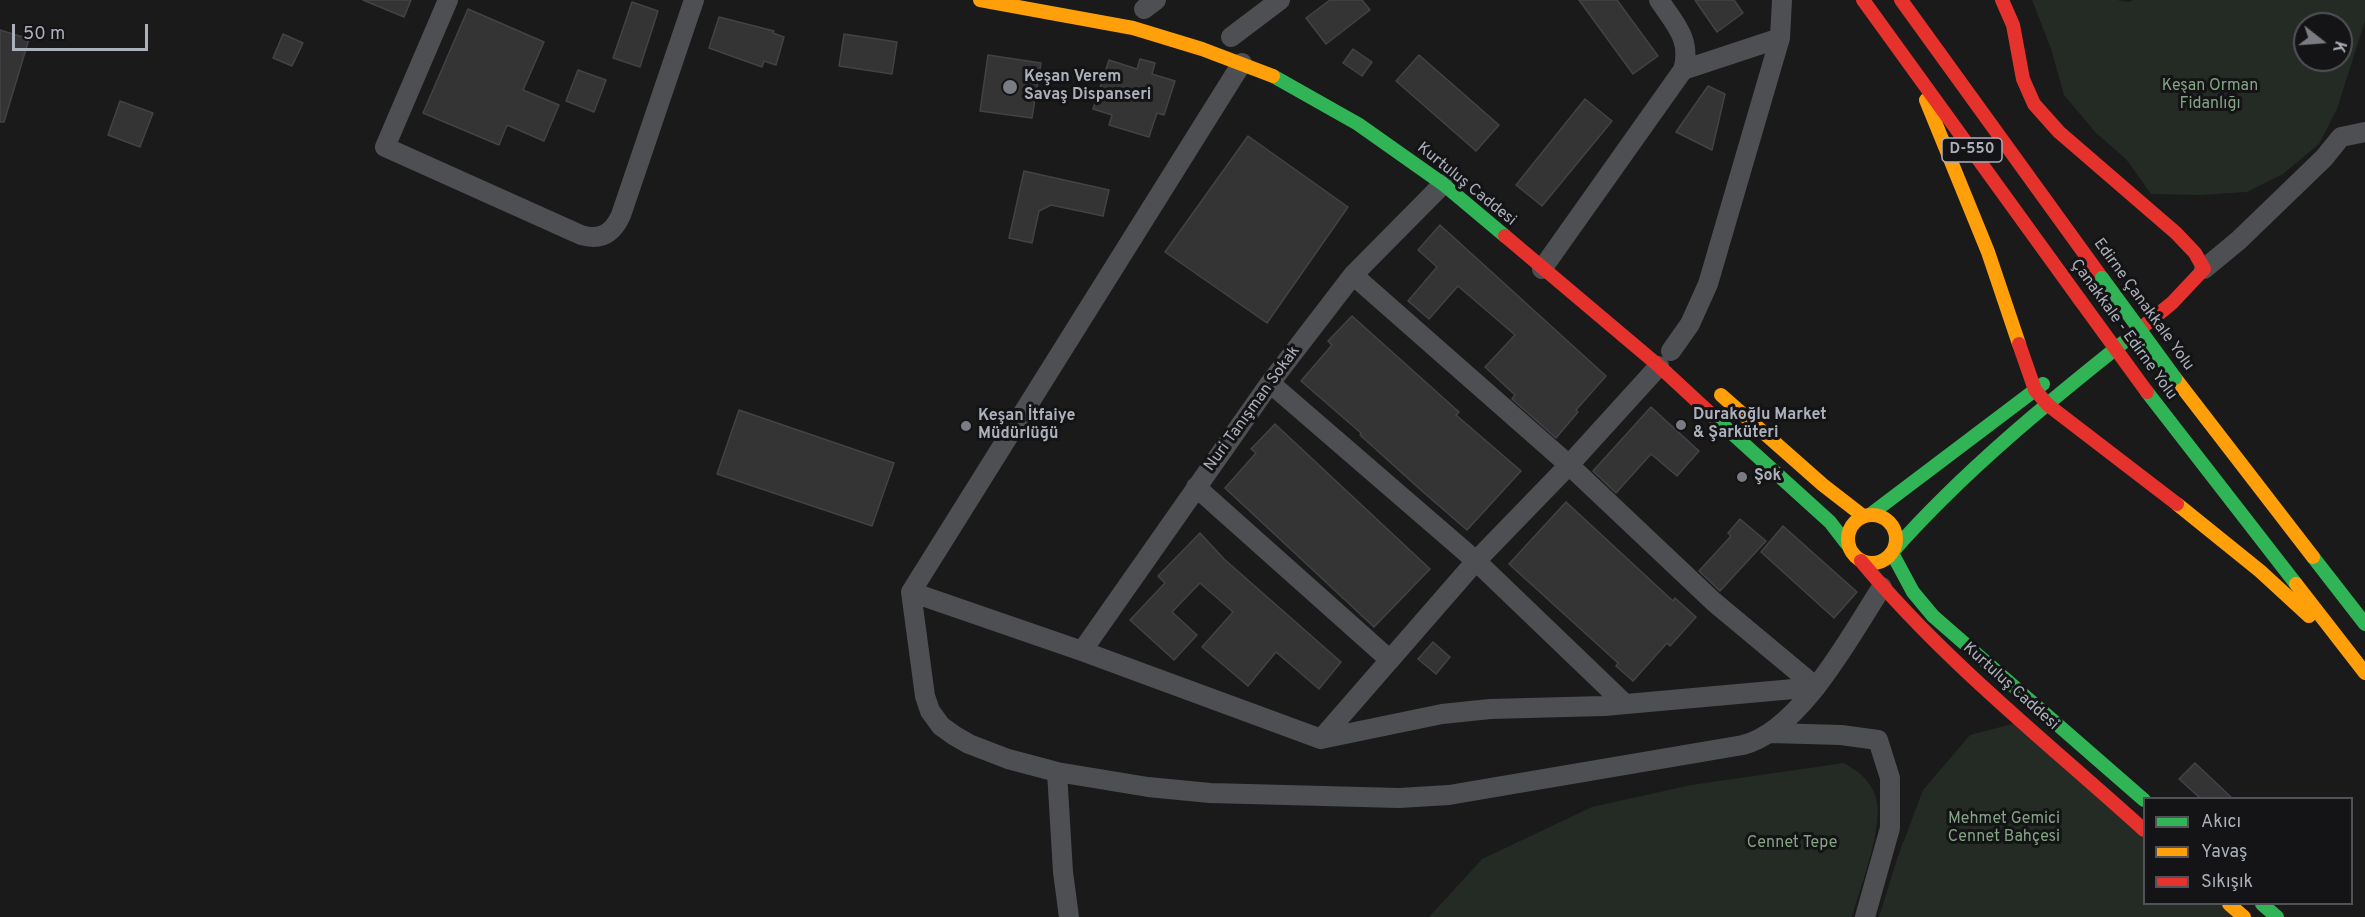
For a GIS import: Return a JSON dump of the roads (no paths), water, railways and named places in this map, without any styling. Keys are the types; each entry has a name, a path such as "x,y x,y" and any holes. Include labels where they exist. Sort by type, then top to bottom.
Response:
{"main road":[{"name":"Kurtuluş Caddesi","path":"980,0 1133,28 1242,63 1307,94 1358,124 1443,184 1542,269 1668,355 1830,522 1847,544"},
{"name":"Çanakkale - Edirne Yolu","path":"1863,0 2147,392 2365,673"},
{"name":"Edirne Çanakkale Yolu","path":"1901,0 2175,378 2365,624"},
{"path":"1910,12 1924,0"},
{"path":"2002,0 2010,11 2018,44 2022,80 2033,102 2056,130 2173,230 2199,257 2204,269"},
{"path":"1915,72 1988,252 2036,390 2048,405 2198,520 2260,571 2343,645"},
{"path":"2091,347 2204,269"},
{"path":"2054,376 1867,515 1857,519 1849,530 1847,544 1853,556 1861,561 1874,564 1882,561 1925,514 2088,370 2172,303 2204,269"},
{"path":"1707,382 1823,485 1867,515 1887,519 1896,533 1893,551"},
{"name":"Kurtuluş Caddesi","path":"1893,551 1913,592 1933,616 2143,798"},
{"name":"Kurtuluş Caddesi","path":"1861,561 1882,587 1948,654 2143,828"},
{"name":"D-550","path":"2346,599 2365,614"},
{"path":"2231,905 2244,917"},
{"path":"2264,905 2277,917"}],"street":[{"path":"448,0 385,147 581,235 596,238 612,230 621,215 694,0"},
{"path":"1234,38 1280,0"},
{"path":"1542,269 1683,70 1687,57 1686,44 1681,32 1659,0"},
{"path":"1321,739 1476,561 1569,465 1668,355 1690,324 1708,284 1780,38 1782,0"},
{"path":"1683,70 1780,38"},
{"path":"1242,63 911,592 925,696 930,711 941,726 969,744 1008,759 1057,772 1148,787 1210,793 1422,796 1505,787 1755,742 1771,733 1816,687 1882,587"},
{"path":"2204,269 2239,240 2324,158 2341,137 2365,132"},
{"name":"Nuri Tanışman Sokak","path":"1082,651 1270,383 1353,275 1443,184"},
{"path":"1353,275 1569,465 1714,602 1816,687"},
{"path":"1270,383 1476,561 1625,705"},
{"path":"1196,487 1390,660"},
{"path":"911,592 1082,651 1321,739 1442,714 1490,709 1625,705 1816,687"},
{"path":"1771,733 1841,735 1878,740 1890,778 1890,828 1865,917"},
{"path":"1057,772 1063,872 1069,917"}],"place":[{"name":"Keşan Verem Savaş Dispanseri","path":"1010,87"},
{"name":"Durakoğlu Market & Şarküteri","path":"1681,425"},
{"name":"Keşan İtfaiye Müdürlüğü","path":"966,426"},
{"name":"Şok","path":"1742,477"}],"park label":[{"name":"Keşan Orman Fidanlığı","path":"2210,96"},
{"name":"Mehmet Gemici Cennet Bahçesi","path":"2004,829"},
{"name":"Cennet Tepe","path":"1792,844"}]}
